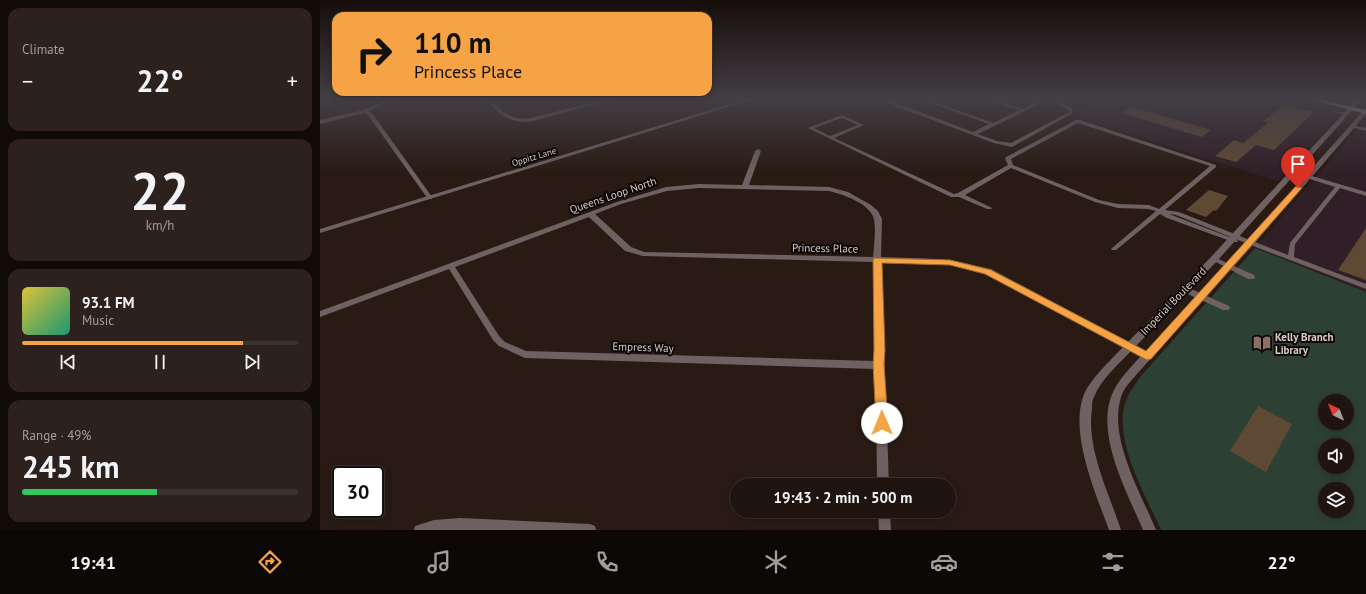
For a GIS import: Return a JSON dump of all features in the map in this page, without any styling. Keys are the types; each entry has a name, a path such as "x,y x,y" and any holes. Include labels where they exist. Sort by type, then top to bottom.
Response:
{"street":[{"path":"377,124 430,198"},
{"name":"Oppitz Lane","path":"320,232 672,124"},
{"name":"Imperial Boulevard","path":"1115,530 1092,463 1085,418 1088,397 1098,381 1129,346 1214,259 1337,124"},
{"name":"Imperial Boulevard","path":"1150,530 1117,449 1113,431 1113,415 1118,393 1129,376 1250,243 1355,124"},
{"path":"745,187 758,151"},
{"name":"Queens Loop North","path":"320,314 635,197 666,189 699,186 829,189 838,191 852,196 875,211 878,219 877,260"},
{"name":"Princess Place","path":"590,214 628,249 643,254 950,262 988,272 1147,356"},
{"path":"877,260 883,478"},
{"name":"Empress Way","path":"451,266 496,338 502,344 525,354 541,356 854,365 879,364"},
{"path":"884,518 885,530"},
{"path":"420,530 434,526 460,524 590,530"}],"lane":[{"path":"821,124 810,128 953,196 960,195 1011,166"},
{"path":"832,138 862,125 859,124"},
{"path":"946,124 996,142 1012,145 1051,124"},
{"path":"973,134 993,124"},
{"path":"1073,124 1008,158 1011,166 1097,201 1118,206 1149,207 1160,211 1169,218 1250,243 1366,287"},
{"path":"1086,124 1214,166 1114,249"},
{"path":"1353,126 1366,130"},
{"path":"1293,172 1366,194"},
{"path":"1291,258 1292,244 1339,186"},
{"path":"960,195 989,208"},
{"path":"1214,259 1251,277"},
{"path":"1184,289 1226,308"}],"shaded area":[{"path":"1099,124 1330,124 1277,181"},
{"path":"1362,124 1366,124 1366,292 1255,248"}],"green space":[{"path":"1255,248 1366,292 1366,530 1161,530 1139,483 1126,447 1123,429 1123,413 1130,393 1140,377"}],"building":[{"path":"1157,124 1189,124 1211,130 1202,137"},
{"path":"1267,124 1302,124 1274,150 1256,145 1236,162 1215,156 1234,140 1243,143"},
{"path":"1209,190 1228,196 1216,211 1214,210 1206,217 1186,210"},
{"path":"1366,228 1366,280 1338,270"},
{"path":"1258,406 1292,424 1266,472 1230,451"}],"place":[{"name":"Kelly Branch Library","path":"1262,343"}],"route":[{"path":"882,423 877,260 950,262 974,267 988,272 1147,356 1298,188"}]}
